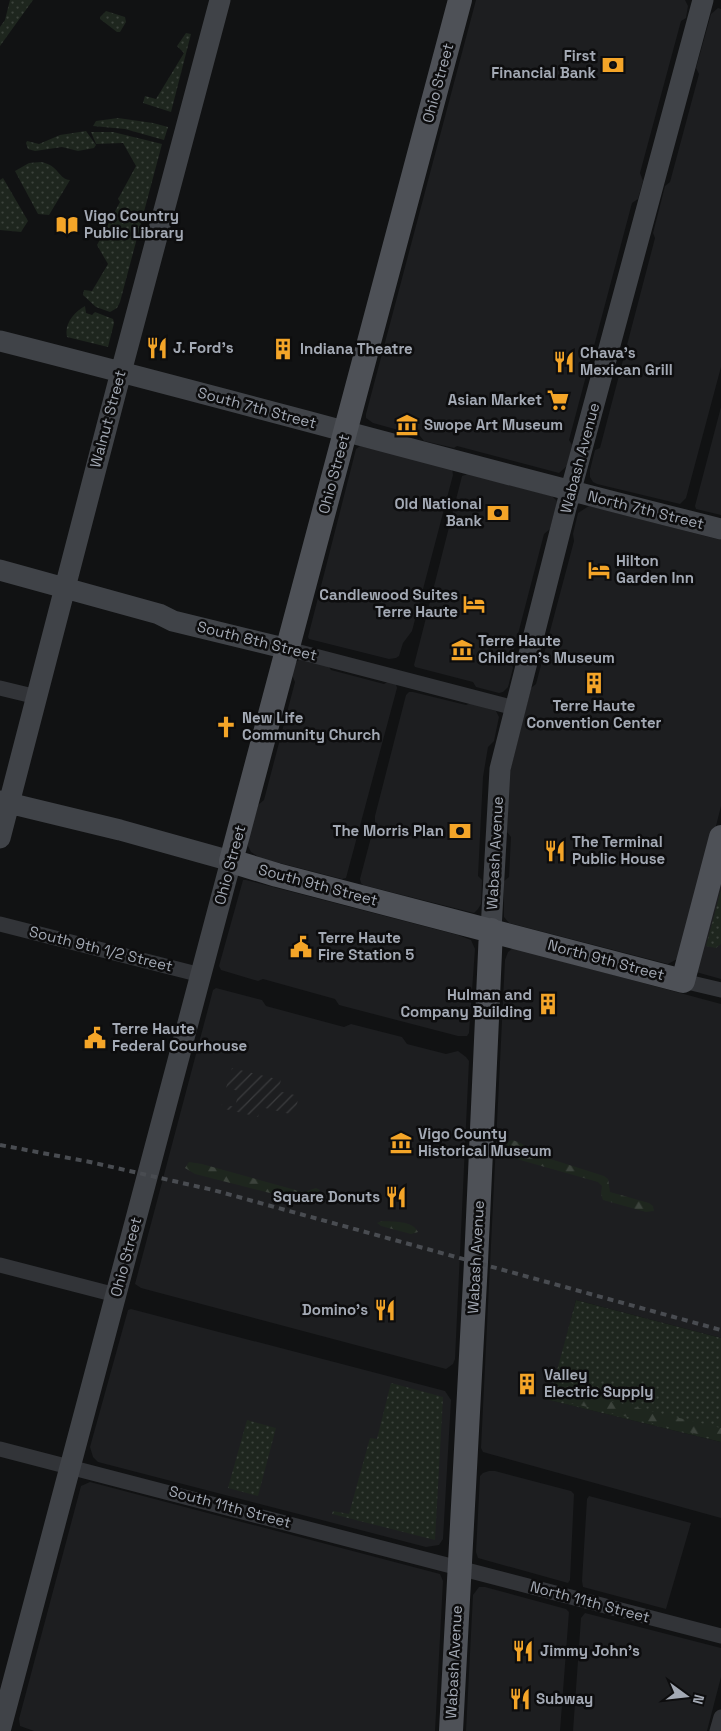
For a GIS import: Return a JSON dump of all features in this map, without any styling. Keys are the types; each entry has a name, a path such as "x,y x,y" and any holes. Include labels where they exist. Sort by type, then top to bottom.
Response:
{"main road":[{"name":"Ohio Street","path":"231,861 460,0"},
{"path":"683,981 721,837"},
{"name":"South 9th Street","path":"231,861 277,875 491,930"},
{"name":"North 9th Street","path":"491,930 683,981"},
{"name":"Wabash Avenue","path":"451,1731 476,1262 491,930"}],"street":[{"name":"Walnut Street","path":"0,838 5,802 37,697 64,587 220,0"},
{"name":"Wabash Avenue","path":"491,930 498,782 502,760 702,0"},
{"name":"South 7th Street","path":"0,341 571,492"},
{"name":"North 7th Street","path":"571,492 721,529"},
{"name":"South 8th Street","path":"0,570 159,614 173,621 515,708"},
{"path":"0,688 37,697"},
{"name":"South 9th Street","path":"5,802 120,830 231,861"},
{"name":"Ohio Street","path":"0,1731 231,861"},
{"name":"South 9th 1/2 Street","path":"0,924 201,975"},
{"name":"North 9th Street","path":"683,981 721,990"},
{"path":"0,1265 116,1295"},
{"name":"South 11th Street","path":"0,1449 460,1567"},
{"name":"North 11th Street","path":"460,1567 721,1636"},
{"path":"717,1731 721,1717"}],"shaded area":[{"path":"476,0 685,0 688,6 686,18 681,21 640,173 643,181 638,199 632,203 569,440 572,445 567,466 559,473 457,446 454,448 424,441 420,436 373,423 366,418"},
{"path":"718,8 721,9 721,367 686,498 680,504 597,484 590,477 590,470 595,450 600,448 655,238 653,233 665,186 670,182 699,74 696,68 711,14"},
{"path":"721,407 721,515 696,509 695,506"},
{"path":"360,446 452,468 453,475 412,631 403,643 399,656 396,658 389,659 309,639 308,637 356,449"},
{"path":"468,474 552,496 557,501 550,529 544,534 511,661 513,668 508,687 499,693 476,687 473,682 415,667 414,665 462,476"},
{"path":"589,506 721,540 721,806 685,950 681,957 668,964 509,923 504,917 504,881 509,877 511,837 507,832 509,775 531,688 536,684 574,541 573,534 578,513"},
{"path":"300,659 327,664 331,670 384,684 391,680 396,684 397,688 346,878 342,879 260,858 251,852 248,846 258,805 264,800 295,682 292,675 294,664"},
{"path":"409,692 466,705 471,703 496,711 499,717 494,741 488,747 483,777 478,876 482,880 481,904 474,913 361,883 360,879 375,816 406,695"},
{"path":"721,870 721,979 696,972"},
{"path":"243,880 458,935 471,940 475,949 469,1033 467,1036 458,1036 339,1005 335,999 263,979 258,981 221,970 219,966"},
{"path":"513,948 721,1004 721,1338 576,1300 550,1400 721,1442 721,1518 483,1452 481,1448 505,960 508,952"},
{"path":"216,988 262,1000 266,1006 344,1027 351,1024 402,1037 407,1044 446,1054 458,1051 469,1061 455,1359 453,1364 446,1369 141,1288 135,1284 213,990"},
{"path":"232,1068 281,1080 278,1091 299,1096 294,1115 261,1107 258,1117 221,1108 222,1104 235,1107 239,1091 226,1088"},
{"path":"131,1309 445,1391 451,1400 443,1539 439,1545 426,1547 98,1462 93,1457 90,1447 128,1310"},
{"path":"489,1471 571,1491 574,1494 570,1580 568,1583 478,1558 476,1552 480,1476"},
{"path":"90,1482 440,1574 443,1581 435,1731 34,1731 20,1726 19,1719 81,1486"},
{"path":"589,1496 691,1523 666,1609 583,1587 587,1499"},
{"path":"479,1587 566,1609 569,1612 560,1731 466,1731 473,1595"},
{"path":"585,1613 721,1648 721,1677 707,1731 573,1731 581,1618"}],"green space":[{"path":"10,0 33,0 0,46 0,27 5,20"},
{"path":"106,11 125,17 126,22 120,32 117,32 100,19"},
{"path":"186,33 191,34 171,112 143,103 145,96 156,99 184,53 177,46"},
{"path":"118,118 168,127 164,140 125,129 93,126 96,121"},
{"path":"86,131 96,145 94,148 78,151 62,147 35,151 28,149 26,143 27,141 39,144 60,135"},
{"path":"91,132 113,132 162,144 120,302 117,308 110,312 96,307 83,295 84,290 92,291 108,264 97,245 120,202 118,199 136,166 123,143 96,144"},
{"path":"41,162 52,166 63,178 70,180 49,215 38,214 15,171 29,163"},
{"path":"3,178 28,221 21,232 0,230 0,180"},
{"path":"85,306 86,313 92,315 95,312 113,319 114,323 108,347 67,337 68,323"},
{"path":"721,890 721,944 716,948 706,946"},
{"path":"511,1140 523,1144 538,1155 604,1176 608,1179 610,1192 649,1203 653,1206 654,1211 646,1212 603,1200 601,1194 602,1186 598,1182 513,1158 505,1152 507,1143"},
{"path":"189,1162 299,1191 304,1192 316,1188 320,1190 318,1199 306,1202 195,1174 185,1168"},
{"path":"382,1221 411,1225 418,1232 411,1234 381,1226 377,1223"},
{"path":"576,1300 721,1338 721,1442 549,1400"},
{"path":"391,1383 443,1397 435,1540 332,1514 333,1511 349,1514 370,1438 377,1439"},
{"path":"559,1389 721,1428 721,1440 555,1399 554,1393"},
{"path":"247,1420 276,1428 258,1496 228,1488"}],"railway":[{"path":"0,1145 90,1162 213,1190 721,1330"}],"place":[{"name":"First Financial Bank","path":"613,65"},
{"name":"Vigo Country Public Library","path":"67,225"},
{"name":"J. Ford’s","path":"157,348"},
{"name":"Indiana Theatre","path":"283,349"},
{"name":"Chava's Mexican Grill","path":"564,362"},
{"name":"Asian Market","path":"558,400"},
{"name":"Swope Art Museum","path":"407,425"},
{"name":"Old National Bank","path":"498,513"},
{"name":"Hilton Garden Inn","path":"599,570"},
{"name":"Candlewood Suites Terre Haute","path":"474,604"},
{"name":"Terre Haute Children's Museum","path":"462,650"},
{"name":"Terre Haute Convention Center","path":"594,683"},
{"name":"New Life Community Church","path":"226,727"},
{"name":"The Morris Plan","path":"460,831"},
{"name":"The Terminal Public House","path":"555,851"},
{"name":"Terre Haute Fire Station 5","path":"301,947"},
{"name":"Hulman and Company Building","path":"548,1004"},
{"name":"Terre Haute Federal Courhouse","path":"95,1038"},
{"name":"Vigo County Historical Museum","path":"401,1143"},
{"name":"Square Donuts","path":"396,1197"},
{"name":"Domino's","path":"385,1310"},
{"name":"Valley Electric Supply","path":"527,1384"},
{"name":"Jimmy John's","path":"523,1651"},
{"name":"Subway","path":"520,1699"}]}
